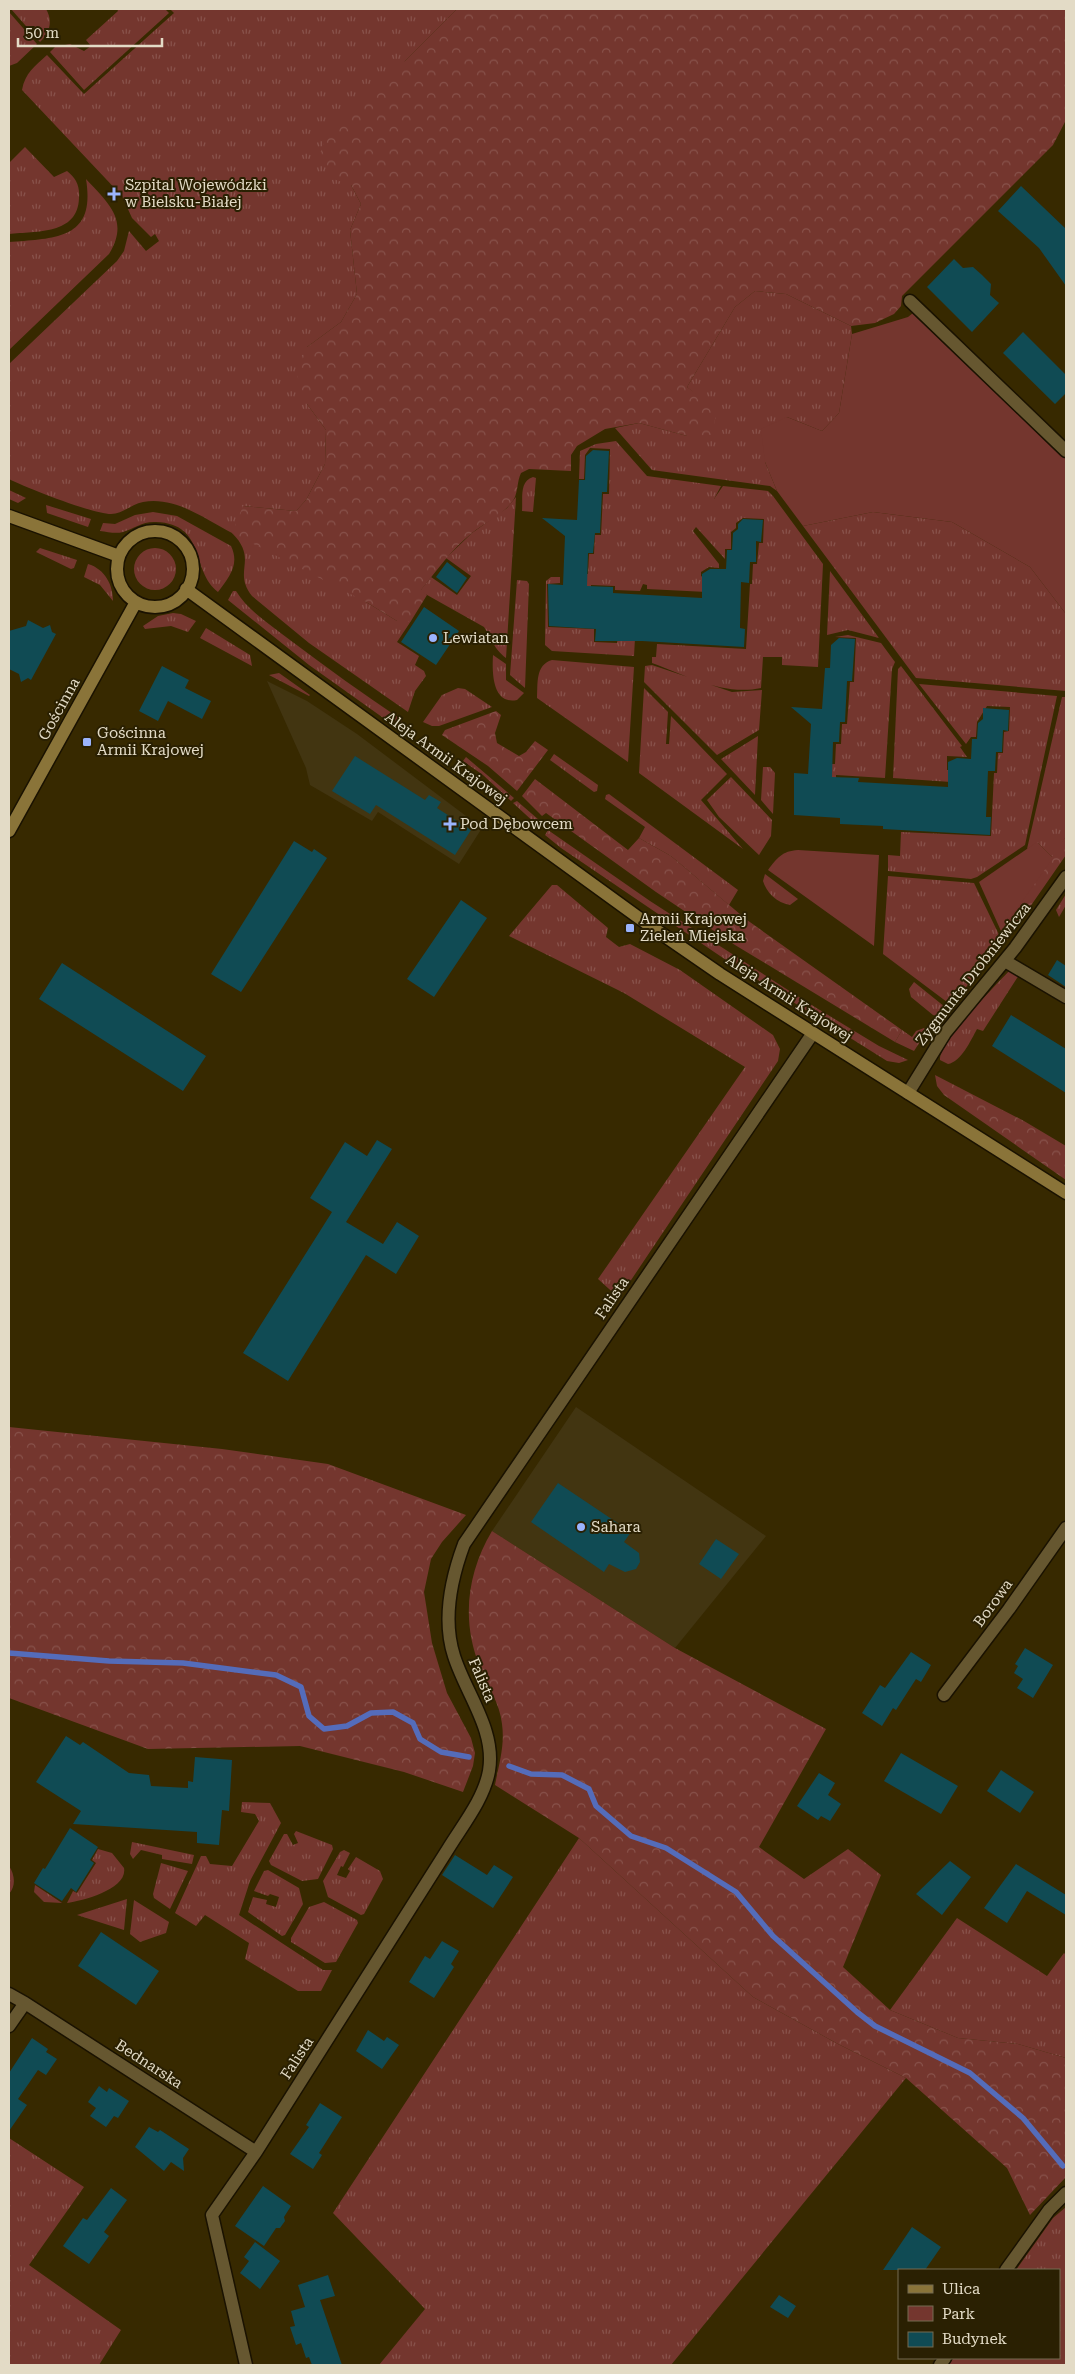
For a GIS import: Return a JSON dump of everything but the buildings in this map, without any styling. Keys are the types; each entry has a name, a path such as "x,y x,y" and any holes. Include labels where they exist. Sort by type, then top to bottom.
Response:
{"street":[{"path":"910,301 1066,451"},
{"path":"9,516 119,556"},
{"path":"155,531 166,533 176,538 185,546 190,556 192,567 186,589 180,597 164,606 154,607 136,602 121,587 117,566 119,556 133,538 155,531"},
{"name":"Aleja Armii Krajowej","path":"186,589 646,923 813,1033 1066,1194"},
{"name":"Gościnna","path":"9,831 136,602"},
{"name":"Zygmunta Drobniewicza","path":"908,1092 945,1033 1004,961 1066,877"},
{"path":"1004,961 1066,997"},
{"name":"Falista","path":"246,2365 212,2215 256,2152 448,1849 475,1804 488,1774 491,1757 487,1734 458,1668 449,1635 449,1602 456,1564 464,1544 813,1033"},
{"name":"Borowa","path":"944,1695 1009,1610 1066,1528"},
{"name":"Bednarska","path":"9,1994 256,2152"},
{"path":"9,2026 25,2004"},
{"path":"1007,2269 1048,2210 1066,2193"}],"shaded area":[{"path":"267,681 307,701 357,734 482,828 459,864 378,812 372,821 310,785 306,768"},
{"path":"576,1407 766,1536 675,1648 492,1531"}],"green space":[{"path":"11,9 46,9 50,22 46,34 40,42"},
{"path":"117,9 165,9 169,13 84,90 50,52 55,47 70,44 84,51 91,46 86,40 118,11"},
{"path":"170,9 457,9 405,61 351,185 361,204 350,230 357,294 341,322 307,347 307,404 326,430 325,464 306,500 296,511 243,506 366,602 397,621 411,621 397,642 419,656 415,665 424,671 426,676 415,691 408,712 309,643 252,596 244,579 244,551 240,542 232,533 200,515 167,502 143,502 115,514 102,513 60,500 9,479 9,364 117,261 124,251 129,231 146,251 159,241 155,234 151,237 132,218 122,196 22,90 23,84 31,70 47,55 84,94 174,13"},
{"path":"457,9 1066,9 1066,120 1053,145 902,296 901,306 894,314 875,323 851,326 786,294 755,291 735,307 687,387 717,409 712,435 687,436 639,423 605,429 577,446 571,455 571,471 529,469 521,473 514,499 510,504 472,533 445,560 421,590 427,595 411,621 397,621 366,602 232,533 243,506 296,511 306,500 325,464 326,430 307,404 297,375 307,347 341,322 357,294 350,230 361,204 351,185 333,179 319,156 329,129 405,61"},
{"path":"9,12 37,44 17,63 9,66"},
{"path":"25,147 54,177 67,171 73,176 79,190 77,210 64,225 54,229 9,234 9,163"},
{"path":"86,179 102,196 114,213 117,222 115,242 109,254 9,350 9,242 56,236 68,232 78,225 85,214 87,199"},
{"path":"755,291 786,294 851,326 852,334 839,413 822,431 787,417 765,462 777,491 770,486 652,470 615,428 639,423 687,436 699,397 687,387 735,307"},
{"path":"913,313 1066,459 1066,614 1030,567 952,522 873,512 803,526 777,491 765,462 761,429 787,417 822,431 839,413 852,334 908,317"},
{"path":"616,441 647,476 721,486 714,499 723,486 768,491 773,496 823,564 818,667 782,665 782,657 763,657 761,688 747,690 719,687 692,679 652,663 652,657 656,657 657,644 746,649 750,584 752,584 753,564 757,564 759,543 763,543 764,519 743,518 736,523 736,528 731,532 731,549 725,549 725,559 696,527 693,531 719,564 719,568 709,567 701,572 701,576 708,581 707,592 647,589 647,585 643,584 640,591 615,590 615,586 591,585 591,590 581,589 582,574 588,574 589,554 594,554 595,535 601,535 603,494 609,494 610,449 590,448 585,455 584,479 579,479 580,451 596,444"},
{"path":"533,477 536,478 533,512 522,511 524,486"},
{"path":"9,490 26,498 18,503 9,499"},
{"path":"516,497 506,658 496,647 484,627 420,591 431,577 457,595 471,576 446,558 472,533 507,508"},
{"path":"46,505 91,519 88,527 47,513"},
{"path":"153,512 177,516 231,546 234,565 218,592 209,583 191,539 183,531 172,525 151,522 120,533 100,531 103,523 115,524 135,515"},
{"path":"873,512 952,522 1030,567 1066,614 1066,691 916,678 803,526"},
{"path":"40,548 77,560 74,568 71,569 36,552"},
{"path":"159,548 167,551 173,557 176,569 173,581 167,587 151,590 143,587 137,581 134,565 137,557 143,551"},
{"path":"88,564 94,566 107,578 113,595 113,601 100,585 84,577"},
{"path":"830,571 879,638 848,630 827,635"},
{"path":"551,577 560,577 560,583 547,584 548,627 594,629 594,642 617,643 618,637 635,638 634,656 552,651 545,645 546,581"},
{"path":"517,580 527,581 529,584 525,688 510,675"},
{"path":"233,591 236,591 254,612 268,623 402,720 401,724 395,725 389,722 309,665 228,600"},
{"path":"173,613 181,614 196,621 188,632 171,626 145,629 143,626 158,616"},
{"path":"206,628 250,655 252,666 200,638"},
{"path":"848,635 881,643 895,662 892,669 885,778 836,775 836,781 827,780 827,764 835,764 836,744 841,744 842,724 847,724 850,682 854,682 856,638 835,637"},
{"path":"493,655 506,664 506,680 524,693 517,700 509,700 498,692 495,686"},
{"path":"552,660 634,667 628,762 537,698 538,676 543,666"},
{"path":"652,665 732,692 762,690 759,730 717,755 644,682 645,666"},
{"path":"901,666 962,746 960,747 967,757 947,756 947,770 963,771 951,782 893,778 898,669"},
{"path":"279,673 310,695 269,675"},
{"path":"919,684 1057,696 1025,845 977,877 971,879 888,871 888,855 900,856 901,832 991,836 994,773 997,773 998,753 1003,753 1004,732 1009,731 1010,707 987,706 977,722 976,737 971,737 966,744"},
{"path":"458,688 465,689 492,707 439,726 432,726 423,722 442,695"},
{"path":"644,688 668,712 666,744 669,744 671,716 727,774 701,800 743,849 639,773"},
{"path":"1062,697 1066,697 1066,836 1053,858 1038,843 1027,849"},
{"path":"496,711 501,715 495,733 497,743 519,756 526,752 535,741 548,750 517,791 488,766 442,735 445,730"},
{"path":"758,736 755,795 721,759"},
{"path":"554,754 598,785 597,791 594,792 550,760"},
{"path":"466,757 514,798 511,801 483,775 463,761"},
{"path":"763,767 770,767 775,773 773,814 761,800"},
{"path":"731,777 772,820 771,836 759,855 719,817 707,800"},
{"path":"535,779 628,850 639,838 671,856 747,920 902,1030 895,1042 735,945 656,892 546,813 542,816 522,796"},
{"path":"609,794 738,890 729,905 671,856 639,838 645,827 605,799 606,795"},
{"path":"517,801 539,820 536,824 513,803"},
{"path":"548,830 650,901 805,1001 879,1046 908,1060 899,1063 887,1061 726,960 561,848 545,835"},
{"path":"1066,836 1066,855 1007,940 1004,939 1001,931"},
{"path":"1037,842 1053,858 1001,931 979,882"},
{"path":"798,850 879,855 874,946 768,870 780,856"},
{"path":"765,874 798,899 790,905 785,904 769,893 763,881"},
{"path":"888,876 974,883 1003,943 951,1005 883,954"},
{"path":"552,885 557,885 608,928 606,937 619,947 630,944 680,970 773,1035 780,1049 778,1061 619,1298 598,1279 745,1067 624,993 509,936"},
{"path":"1066,894 1066,905 1059,917 1056,910"},
{"path":"1010,970 1019,975 983,1031 977,1029 965,1050 953,1062 948,1064 940,1060 948,1041 958,1028"},
{"path":"914,982 945,1007 946,1010 941,1017 933,1015 911,997 909,989"},
{"path":"924,1028 927,1031 914,1051 895,1042 902,1030 912,1037 916,1031"},
{"path":"935,1075 1024,1121 1066,1146 1066,1180 944,1095 937,1086"},
{"path":"9,1427 222,1449 328,1464 466,1515 442,1542 431,1559 424,1592 432,1643 447,1693 471,1738 475,1753 473,1766 463,1792 404,1772 300,1746 148,1749 9,1698"},
{"path":"492,1531 675,1648 826,1729 759,1847 804,1879 848,1849 881,1875 843,1967 890,2010 958,2038 1018,2044 1066,2058 1066,2177 1030,2215 1007,2168 906,2078 838,2044 753,1997 579,1838 495,1785 502,1747 501,1717 474,1650 469,1615 472,1580"},
{"path":"242,1802 270,1803 281,1823 250,1881 239,1915 323,1970 332,1970 321,1991 298,1991 245,1959 249,1943 205,1915 196,1926 175,1913 201,1856 206,1856 210,1864 232,1866 259,1821 255,1814 241,1812"},
{"path":"296,1831 332,1845 333,1849 318,1879 302,1881 271,1865 269,1861 284,1834 287,1834 293,1845 298,1843 294,1834"},
{"path":"579,1838 753,1997 838,2044 906,2078 671,2365 379,2365 425,2309 333,2213"},
{"path":"132,1842 194,1855 192,1864 162,1859 162,1855 141,1850 133,1859 130,1854"},
{"path":"98,1849 112,1853 124,1868 119,1882 103,1893 67,1903 73,1891 77,1893 96,1863 92,1860"},
{"path":"344,1850 350,1853 337,1875 346,1878 350,1871 348,1869 356,1857 380,1871 383,1879 364,1914 361,1915 328,1897 323,1881 340,1852"},
{"path":"161,1863 188,1871 170,1909 154,1898 153,1894"},
{"path":"9,1866 14,1880 13,1888 9,1894"},
{"path":"268,1870 299,1888 303,1904 285,1935 282,1936 248,1912 253,1897 267,1900 266,1904 276,1907 279,1897 270,1894 268,1896 254,1891 264,1871"},
{"path":"35,1885 62,1903 44,1902 34,1892"},
{"path":"127,1899 124,1930 77,1915"},
{"path":"134,1900 169,1922 166,1933 140,1942 130,1934"},
{"path":"324,1902 357,1920 358,1923 336,1962 325,1963 291,1942 291,1938 309,1907"},
{"path":"957,1918 1047,1976 1064,1953 1066,1955 1066,2058 1018,2044 958,2038 890,2010"},
{"path":"9,2138 84,2187 29,2265 121,2330 99,2365 9,2365"},
{"path":"1066,2207 1066,2365 948,2365 953,2359 1060,2359 1060,2269 1017,2269 1053,2218"}],"waterway":[{"path":"9,1653 109,1661 183,1663 276,1675 301,1687 309,1716 324,1729 347,1726 371,1713 393,1712 413,1723 420,1739 441,1752 469,1757"},
{"path":"509,1766 531,1774 562,1775 589,1789 596,1806 631,1836 666,1848 736,1892 773,1936 857,2012 875,2026 970,2073 1023,2118 1063,2166"}],"place":[{"name":"Szpital Wojewódzki w Bielsku-Białej","path":"114,194"},
{"name":"Lewiatan","path":"433,638"},
{"name":"Gościnna Armii Krajowej","path":"87,742"},
{"name":"Pod Dębowcem","path":"450,824"},
{"name":"Armii Krajowej Zieleń Miejska","path":"630,928"},
{"name":"Sahara","path":"581,1527"}]}
